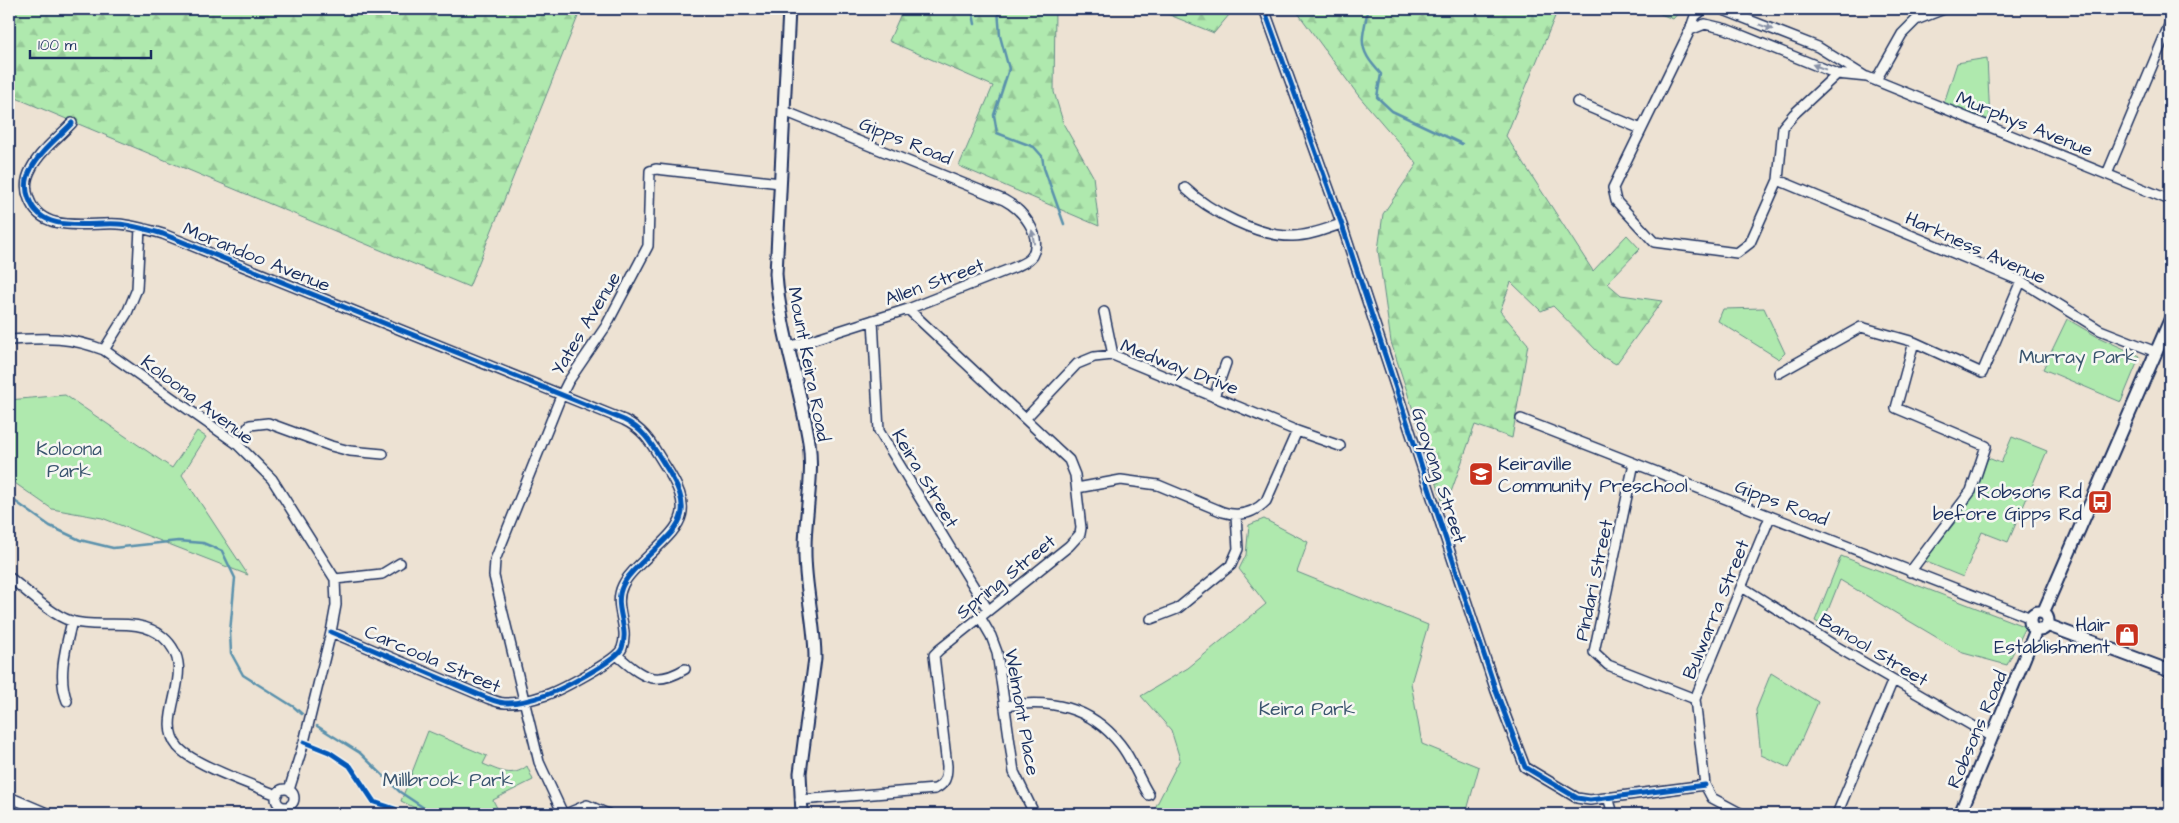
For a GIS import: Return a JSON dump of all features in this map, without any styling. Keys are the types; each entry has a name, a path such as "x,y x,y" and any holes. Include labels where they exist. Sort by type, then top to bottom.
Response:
{"main road":[{"name":"Mount Keira Road","path":"789,9 776,274 778,300 804,412 809,445 805,571 815,644 813,673 801,757 800,800 802,814"},
{"path":"2043,613 2170,320"},
{"path":"2035,613 2043,613 2048,618 2048,625 2042,630 2036,630 2032,626 2031,618 2035,613"},
{"path":"2048,625 2170,672"},
{"name":"Robsons Road","path":"1960,814 2036,630"}],"street":[{"path":"1704,9 1695,16 1690,30 1613,188 1616,201 1654,242 1737,253 1750,243 1778,180 1783,127 1794,114 1837,74"},
{"name":"Murphys Avenue","path":"1721,9 1818,48 1867,77 2170,200"},
{"path":"1876,80 1902,34 1916,20 1944,9"},
{"name":"Gooyong Street","path":"1266,14 1341,224 1496,691 1525,767 1577,798 1590,800 1705,785"},
{"path":"2108,174 2170,23"},
{"name":"Murphys Avenue","path":"1690,30 1705,24 1726,29 1837,74 1867,77"},
{"path":"1577,102 1641,129"},
{"name":"Gipps Road","path":"784,110 982,190 1013,205"},
{"name":"Morandoo Avenue","path":"72,123 31,168 26,183 30,202 42,216 55,223 119,224 163,234 624,420 640,430 675,482 681,498 682,513 678,527 634,570 620,592 618,604 625,633 623,647 618,656"},
{"name":"Yates Avenue","path":"565,814 539,762 494,576 494,565 561,396 568,382 606,326 648,246 648,175 651,170 780,183"},
{"name":"Harkness Avenue","path":"1778,180 2021,281 2100,330 2156,352"},
{"path":"1185,188 1207,207 1274,235 1305,235 1341,224"},
{"name":"Allen Street","path":"789,347 908,309 1016,268 1032,256 1034,242 1032,229 1026,218 1013,205"},
{"path":"104,350 127,313 137,289 140,228"},
{"path":"1779,373 1861,327 1914,342 1982,373 2021,281"},
{"name":"Spring Street","path":"800,800 935,790 942,785 947,776 933,659 939,650 1076,539 1081,528 1074,469 1069,460 908,309"},
{"path":"1104,312 1113,355"},
{"name":"Keira Street","path":"873,320 879,431 988,610"},
{"name":"Koloona Avenue","path":"9,340 68,339 83,342 104,350 236,443 272,479 335,579"},
{"path":"1910,572 1971,491 1986,446 1896,408 1914,342"},
{"name":"Medway Drive","path":"1026,418 1077,364 1094,357 1113,355 1296,431 1340,446"},
{"path":"1214,397 1226,363"},
{"name":"Gipps Road","path":"1521,419 2031,618"},
{"path":"236,443 250,425 268,423 350,451 383,454"},
{"path":"1076,488 1120,480 1158,485 1223,512 1236,515 1251,512 1266,501 1296,431"},
{"name":"Pindari Street","path":"1634,463 1594,652 1608,665 1695,699"},
{"path":"1151,619 1177,609 1231,565 1238,549 1236,515"},
{"name":"Bulwarra Street","path":"1705,785 1695,699 1770,517"},
{"path":"288,790 304,742 331,632 336,605 335,579 382,574 400,563"},
{"path":"9,577 58,614 72,621 142,626 164,638 173,649 178,664 179,681 170,723 172,737 178,748 210,767 277,794"},
{"name":"Banool Street","path":"1742,587 1837,647 1992,737"},
{"name":"Welmont Place","path":"980,617 991,636 997,652 1014,772 1034,813"},
{"path":"67,701 62,684 66,644 72,621"},
{"name":"Carcoola Street","path":"331,632 504,704 524,701 553,692 618,656"},
{"path":"618,656 640,674 652,678 668,677 685,669"},
{"path":"1838,814 1893,680"},
{"path":"1005,706 1029,702 1043,703 1063,706 1091,718 1121,746 1149,795"},
{"path":"1705,785 1712,798 1742,814"},
{"path":"283,789 288,790 293,794 294,799 283,810 278,803 277,794 283,789"},
{"path":"9,797 49,814"},
{"path":"1608,797 1613,814"},
{"path":"565,814 587,806 608,814"}],"green space":[{"path":"9,9 581,9 469,287 9,95"},
{"path":"903,9 1055,9 1054,92 1064,125 1093,176 1099,226 959,166 993,86 889,41"},
{"path":"1155,9 1234,9 1214,33"},
{"path":"1295,9 1558,9 1506,136 1593,271 1627,235 1640,249 1607,283 1621,295 1662,301 1616,364 1603,357 1553,306 1541,311 1511,282 1500,311 1528,344 1512,438 1475,425 1445,509 1391,342 1378,250 1383,214 1417,164 1358,95"},
{"path":"1648,9 1682,9 1673,19"},
{"path":"1987,58 1990,120 1944,103 1957,63"},
{"path":"1764,308 1785,353 1779,359 1718,321 1723,309"},
{"name":"Murray Park","path":"2067,319 2098,337 2140,356 2121,402 2043,369"},
{"name":"Koloona Park","path":"65,395 172,468 197,431 206,437 182,475 248,575 102,518 52,509 9,479 9,400"},
{"path":"2012,437 2047,451 2008,542 1982,532 1963,577 1924,561 1961,514 1988,458 2001,463"},
{"name":"Keira Park","path":"1264,519 1308,542 1297,572 1428,625 1411,683 1422,744 1479,767 1466,814 1155,814 1156,806 1180,759 1171,730 1141,696 1188,668 1266,604 1239,569 1246,555 1249,525"},
{"path":"1841,556 2026,627 2007,665 1963,653 1840,580 1822,625 1815,621"},
{"path":"1771,673 1818,702 1789,768 1761,755 1756,710"},
{"name":"Millbrook Park","path":"428,731 487,756 483,764 495,769 516,772 527,766 533,780 493,800 500,814 427,814 401,801"}],"waterway":[{"path":"972,9 975,24"},
{"path":"998,9 1000,36 1009,69 994,115 997,133 1034,147 1042,156 1044,168 1064,224"},
{"path":"1367,9 1363,42 1367,57 1381,74 1377,97 1392,111 1462,144"},
{"path":"9,497 50,526 80,540 113,548 178,541 203,543 222,551 235,578 230,632 231,653 243,675 302,714"},
{"path":"317,726 360,753 400,792 433,814"}],"cycle path":[{"path":"1266,14 1342,225 1496,691 1525,767 1577,798 1590,800 1705,785"},
{"path":"72,123 39,156 28,176 29,199 35,210 44,218 68,224 124,225 163,234 624,420 643,433 656,451 680,496 682,508 675,528 631,573 623,585 619,601 624,632 622,648 600,667 546,695 515,703 498,702 331,632"},
{"path":"304,742 329,752 350,766 374,802 395,809 403,814"}],"place":[{"name":"Keiraville Community Preschool","path":"1481,474"},
{"name":"Robsons Rd before Gipps Rd","path":"2100,502"},
{"name":"Hair Establishment","path":"2127,635"}]}
